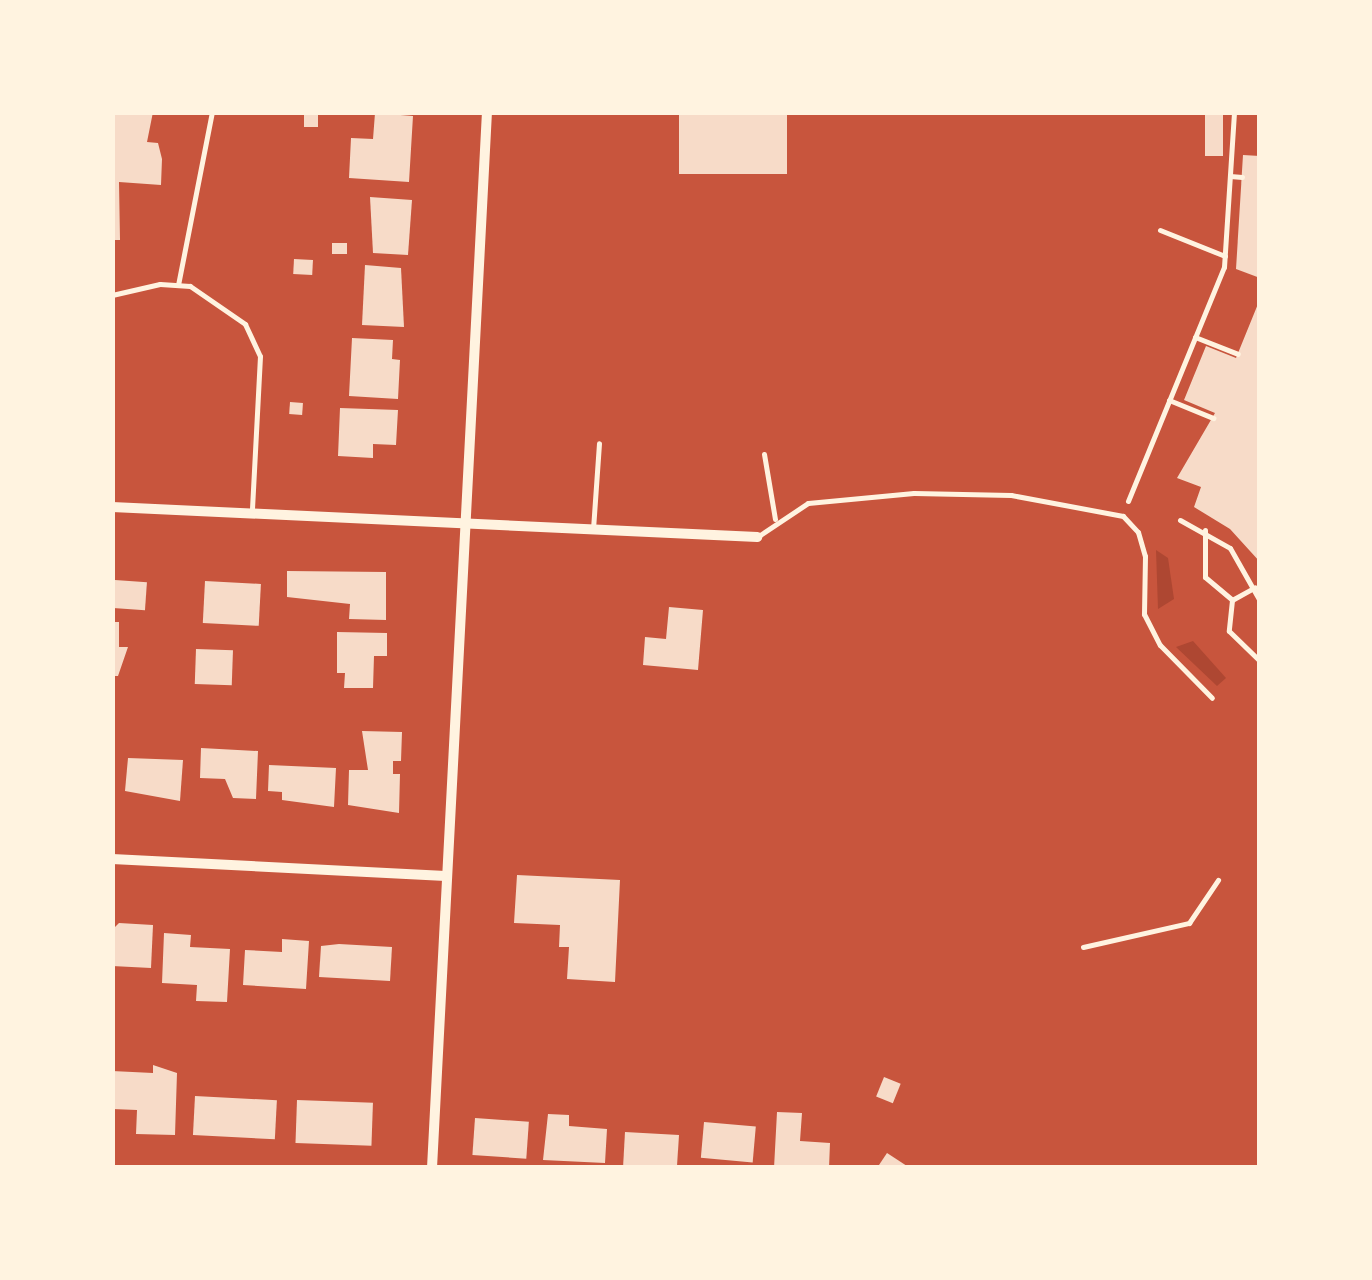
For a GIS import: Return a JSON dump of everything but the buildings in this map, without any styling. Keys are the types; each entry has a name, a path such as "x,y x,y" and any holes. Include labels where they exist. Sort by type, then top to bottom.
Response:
{"street":[{"path":"432,1168 487,112"},
{"path":"112,507 593,532 757,536"},
{"path":"112,859 446,876"}],"lane":[{"path":"178,285 212,112"},
{"path":"112,295 178,285 222,303 245,324 260,356 252,514"},
{"path":"593,532 599,443"},
{"path":"764,454 776,520"},
{"path":"757,536 776,520 808,503 914,493 1011,494 1123,516 1138,532 1145,556 1144,614 1160,646 1212,698"},
{"path":"1082,947 1190,923 1218,880"}],"path":[{"path":"1127,504 1225,256 1234,112"},
{"path":"1230,176 1242,177"},
{"path":"1160,230 1225,256"},
{"path":"1195,337 1238,354"},
{"path":"1169,400 1213,418"},
{"path":"1180,520 1205,530 1230,548 1260,601"},
{"path":"1205,530 1205,577 1232,600"},
{"path":"1232,600 1254,586"},
{"path":"1232,600 1229,631 1260,660"}],"shaded area":[{"path":"1156,550 1168,558 1174,599 1158,609"},
{"path":"1193,641 1226,678 1217,686 1176,647"}]}
